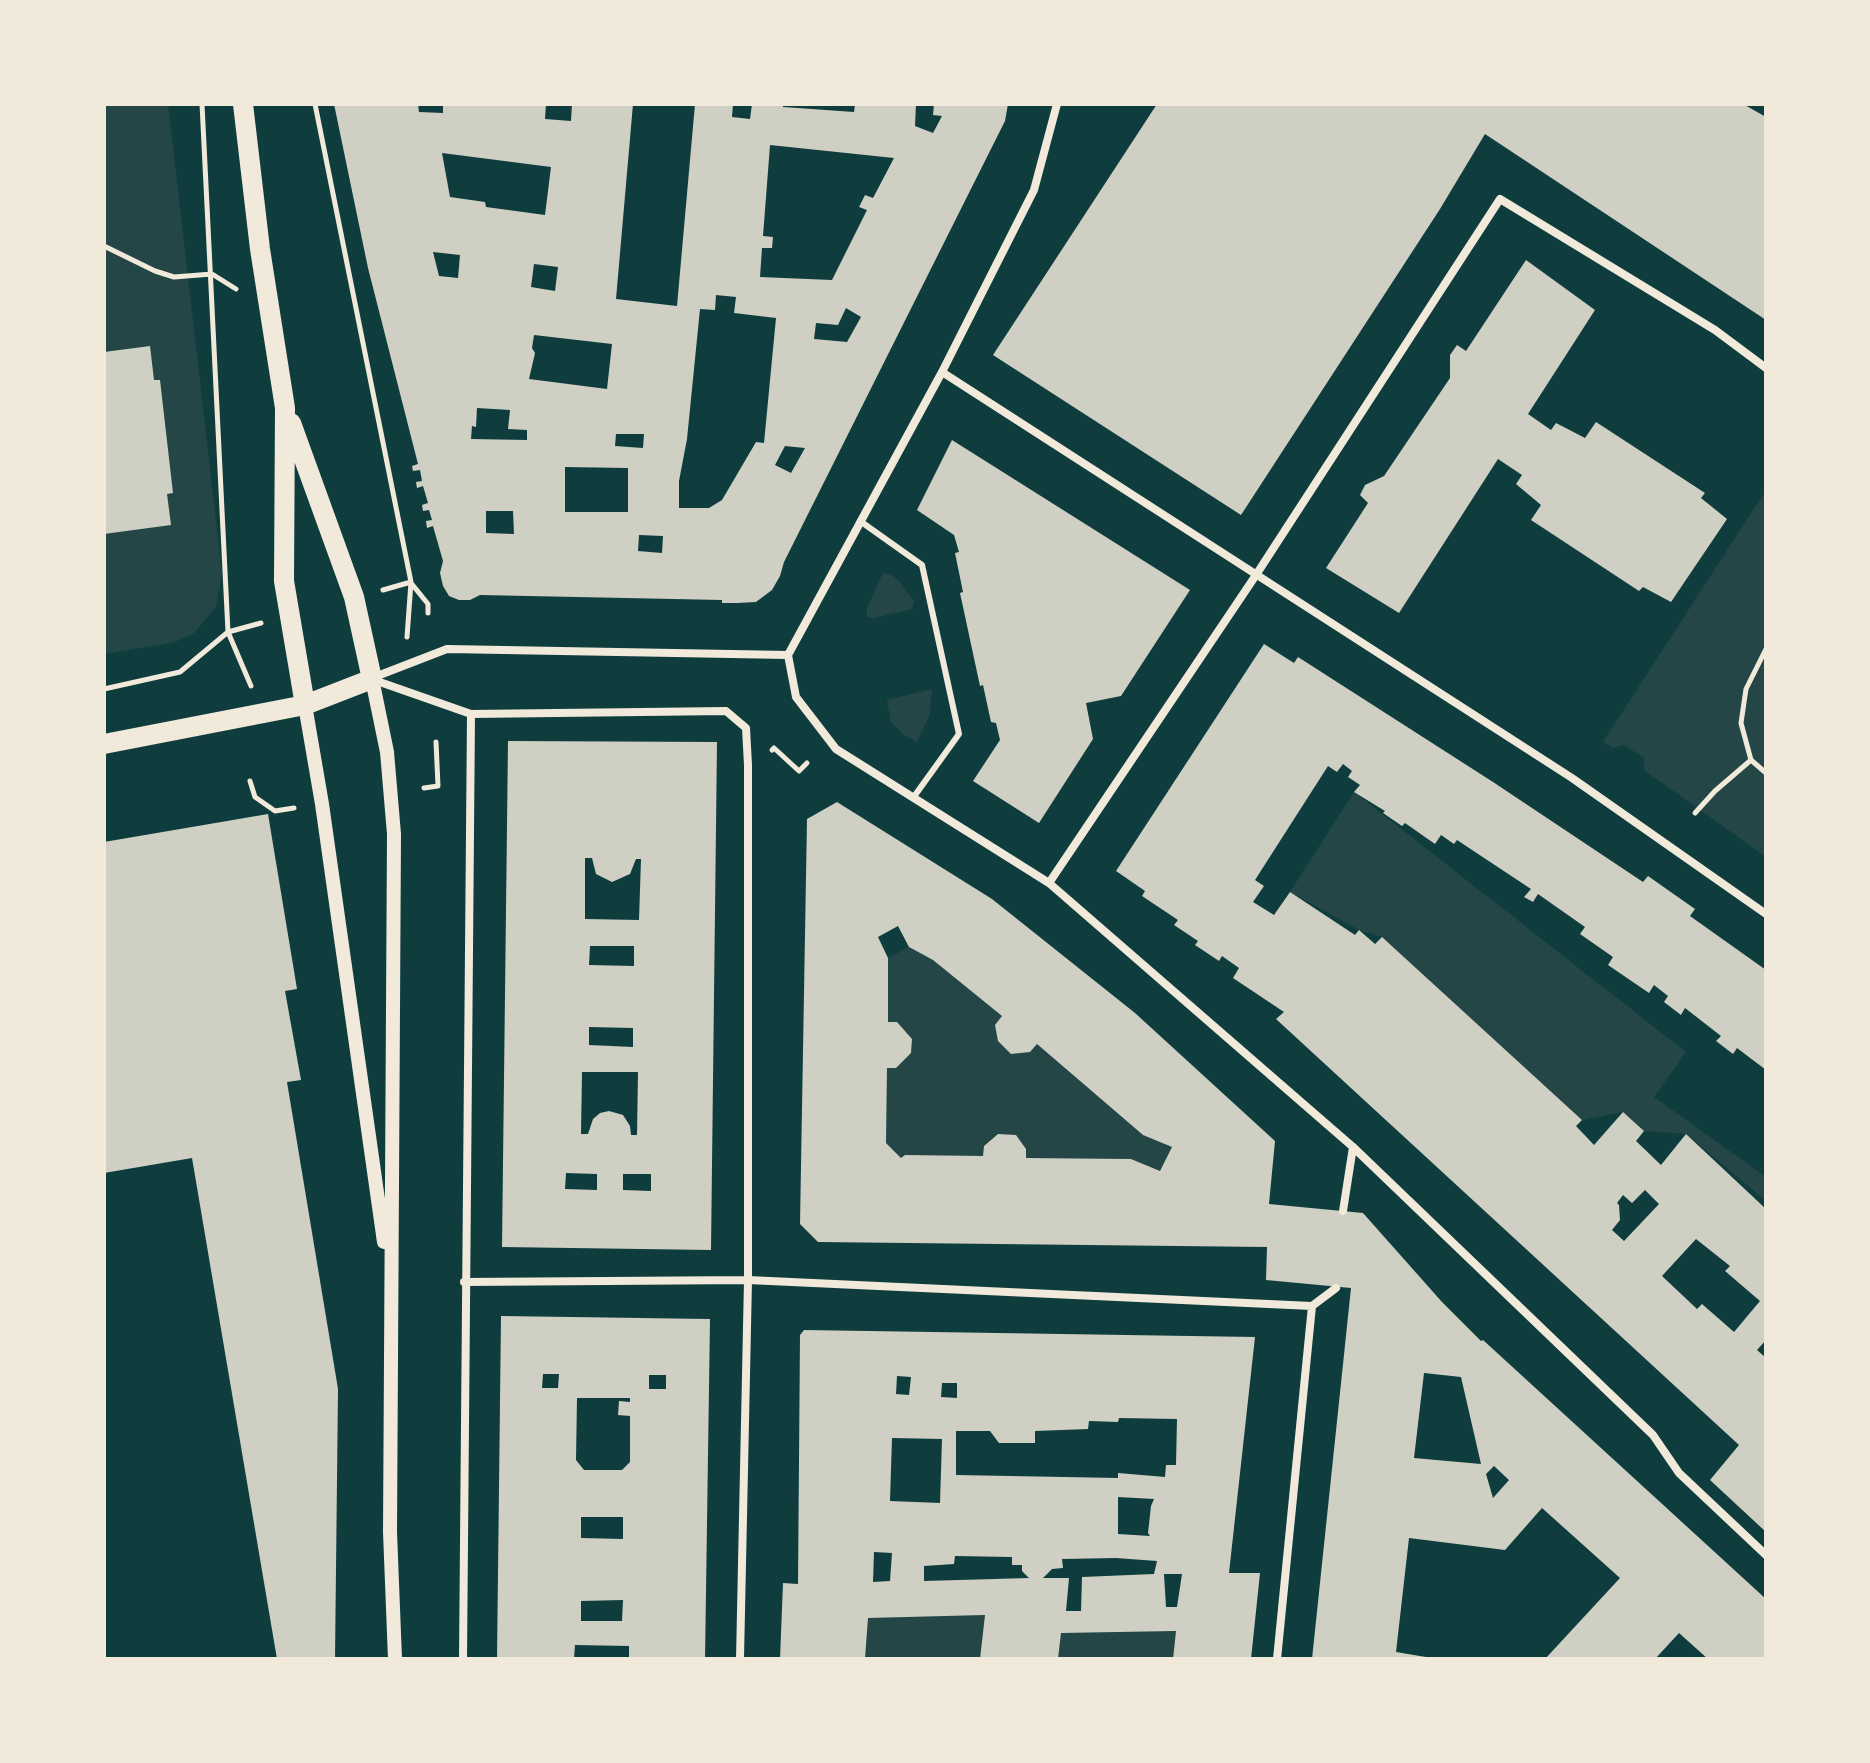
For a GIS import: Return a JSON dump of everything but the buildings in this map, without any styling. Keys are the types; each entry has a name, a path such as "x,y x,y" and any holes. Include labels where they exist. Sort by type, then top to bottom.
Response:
{"main road":[{"path":"243,104 260,249 285,408 284,581 305,705"},
{"path":"104,744 305,705 372,679 354,597 285,408"}],"street":[{"path":"1057,104 1034,190 942,372 788,655 796,697 836,749 1049,883 1353,1147 1653,1435 1679,1473 1766,1555"},
{"path":"1049,883 1256,575 1500,199 1715,330 1766,368"},
{"path":"942,372 1572,778 1766,914"},
{"path":"372,679 447,649 788,655"},
{"path":"372,679 471,714 726,711 746,728 748,1280 740,1659"},
{"path":"372,679 387,752 394,834 390,1532 395,1659"},
{"path":"305,705 322,804 391,1290"},
{"path":"463,1659 471,714"},
{"path":"1343,1211 1353,1147"},
{"path":"464,1282 748,1280 1312,1306 1336,1288"},
{"path":"1277,1659 1312,1306"}],"lane":[{"path":"860,521 922,565 959,734 913,798"}],"path":[{"path":"104,689 180,672 228,632 202,104"},
{"path":"315,104 411,582 405,665"},
{"path":"104,246 174,277 212,274 247,297"},
{"path":"411,582 428,604 428,613"},
{"path":"1766,649 1746,689 1741,723 1751,760 1766,773"},
{"path":"424,788 438,786 436,742"},
{"path":"748,765 774,748 799,771 807,763"},
{"path":"1695,813 1751,760"},
{"path":"250,781 255,797 275,811 294,808"}],"shaded area":[{"path":"104,104 168,104 222,573 216,607 194,633 175,642 104,654"},
{"path":"1766,490 1766,857 1644,770 1644,758 1624,745 1613,748 1603,742"},
{"path":"883,573 891,574 899,581 914,601 912,609 867,617 867,608"},
{"path":"932,689 930,714 917,742 891,722 887,700"},
{"path":"1354,792 1686,1052 1654,1097 1766,1177 1766,1201 1686,1134 1644,1131 1623,1112 1582,1120 1382,937 1359,930 1290,892"},
{"path":"909,947 933,960 1002,1016 995,1025 998,1041 1010,1053 1030,1052 1037,1044 1143,1135 1172,1147 1160,1171 1131,1159 1026,1158 1026,1149 1015,1135 998,1134 984,1146 983,1156 901,1158 886,1143 887,1068 896,1068 911,1053 912,1039 897,1022 888,1022 888,958"},
{"path":"985,1615 980,1659 865,1659 868,1618"},
{"path":"1176,1631 1173,1659 1058,1659 1061,1633"}]}
